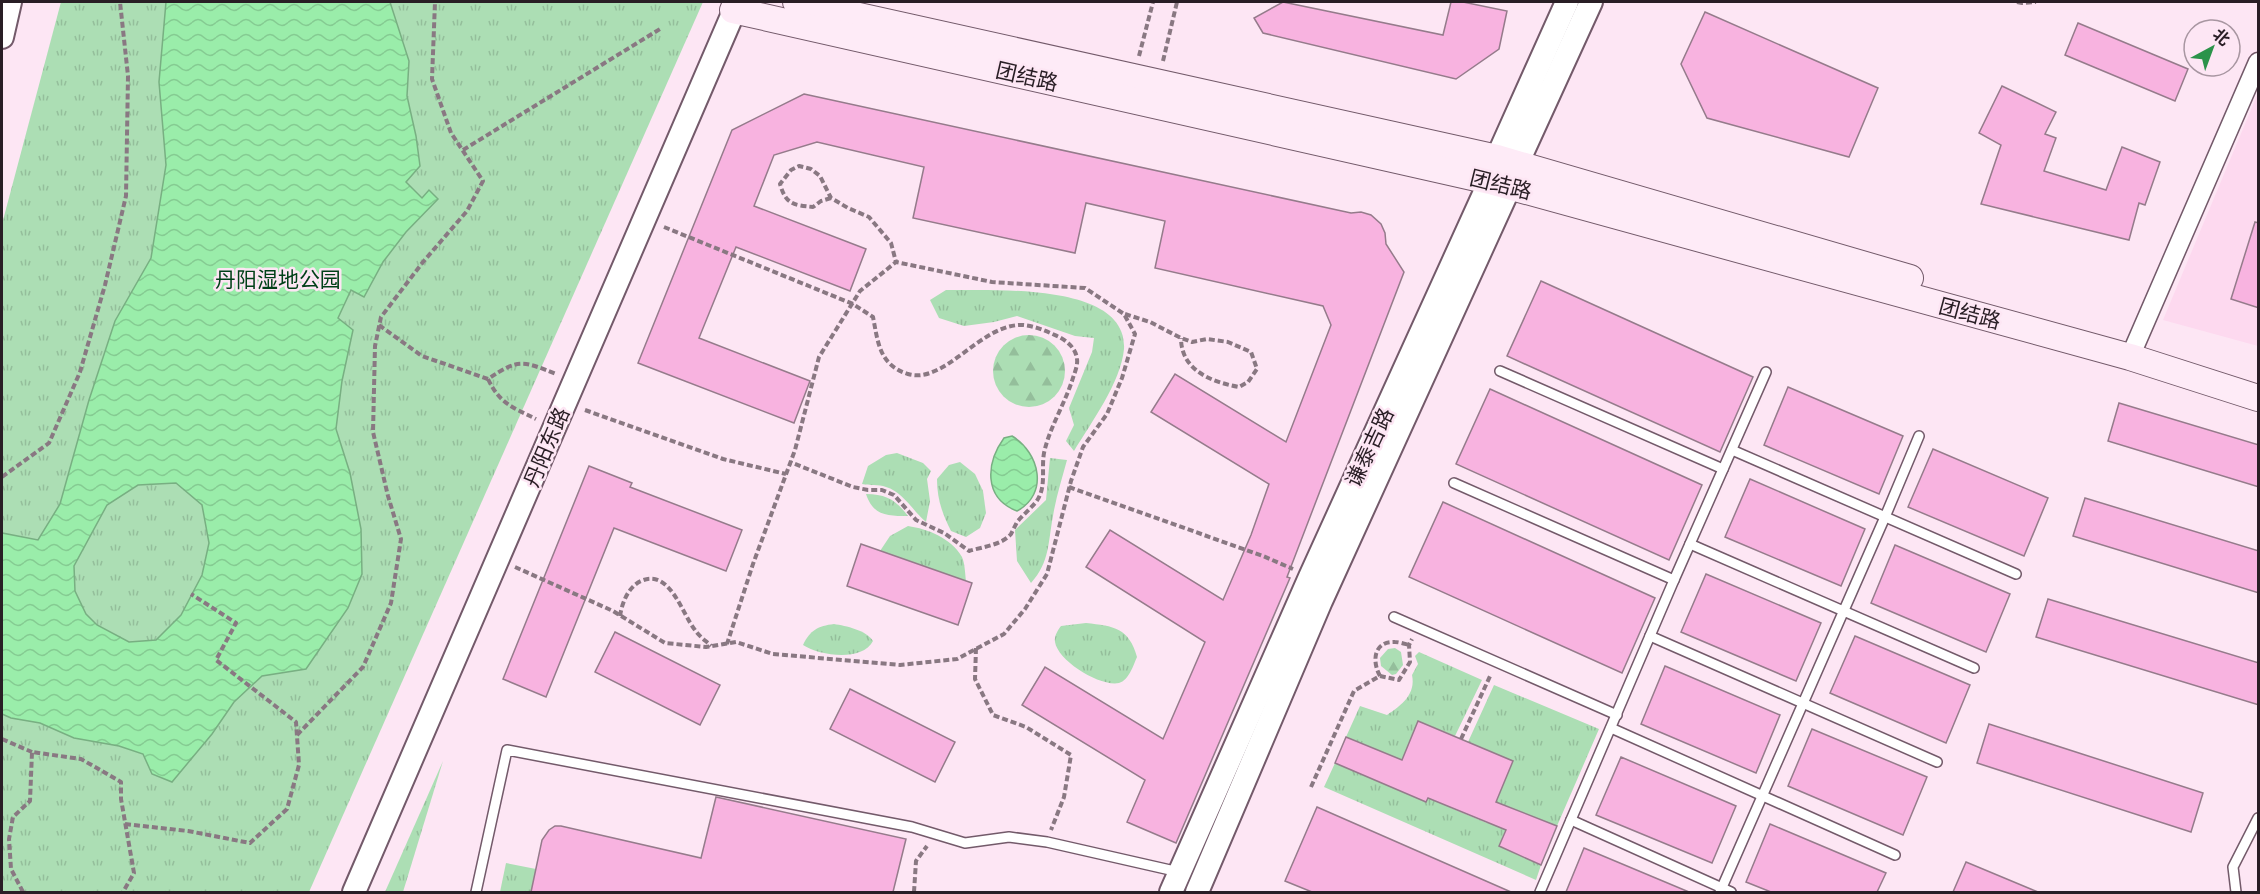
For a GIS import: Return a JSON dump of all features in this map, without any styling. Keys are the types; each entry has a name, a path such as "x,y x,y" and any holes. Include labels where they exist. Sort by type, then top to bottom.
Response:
{"main road":[{"name":"团结路","path":"796,2 1158,82 1504,172 2133,351 2259,380"},
{"name":"团结路","path":"731,4 1504,172"},
{"name":"团结路","path":"2133,351 2259,398"}],"street":[{"path":"2,37 10,2"},
{"name":"谦泰吉路","path":"1197,892 1504,172 1567,2"},
{"name":"谦泰吉路","path":"1175,882 1310,577 1504,172 1591,2"},
{"name":"丹阳东路","path":"354,892 644,219 731,4"},
{"path":"2133,351 2259,62"}],"lane":[{"path":"1500,371 1723,469"},
{"path":"1540,892 1766,372"},
{"path":"1571,820 1724,891 1763,795 1886,517 1919,436"},
{"path":"1731,450 2016,574"},
{"path":"1454,483 1674,580"},
{"path":"1690,543 1974,668"},
{"path":"1394,617 1617,714"},
{"path":"1650,636 1937,762"},
{"path":"1611,728 1895,855"},
{"path":"476,892 507,750 935,834 966,843 1009,837 1047,842 1175,882"},
{"path":"2236,892 2233,867 2259,818"}],"path":[{"path":"2,477 49,443 80,372 105,285 126,196 128,76 120,2"},
{"path":"297,735 363,667 391,603 401,539 373,432 375,346 381,317 423,262 467,211 483,181 451,133 432,79 435,2"},
{"path":"1133,77 1153,2"},
{"path":"1158,82 1177,2"},
{"path":"2017,2 2036,2"},
{"path":"463,150 660,29"},
{"path":"831,198 813,207 792,205 783,196 780,184 791,170 799,166 811,169 820,176 831,198 869,217 891,243 896,262"},
{"path":"644,219 853,304 873,316 881,354 891,365 909,375 923,375 939,369 992,333 1020,325 1040,328 1062,338 1072,347 1077,358 1076,369 1044,454 1042,493 1009,536 995,544 969,551 944,533 916,520 894,495 882,490 853,487 790,462"},
{"path":"727,644 790,462 819,357 860,291 896,262"},
{"path":"896,262 992,282 1085,288 1124,314 1150,322 1181,338 1192,342 1207,339 1228,342 1251,352 1257,369 1248,382 1239,387 1223,384 1192,368 1181,352 1181,338"},
{"path":"497,559 620,616 665,644 706,647 736,642 773,654 900,665 957,658 1004,634 1025,609 1047,574 1069,487 1083,447 1107,414 1122,378 1135,334 1124,314"},
{"path":"379,325 422,356 488,379 496,395 515,409 554,427"},
{"path":"488,379 508,365 528,363 569,392 723,459 786,474"},
{"path":"1069,487 1263,556 1310,577"},
{"path":"620,616 628,592 636,584 646,579 660,581 681,605 693,628 711,646"},
{"path":"125,824 188,831 250,843 287,809 299,765 296,722 216,660 236,622 191,594"},
{"path":"1311,787 1354,691 1380,676 1399,680 1410,662 1409,645 1418,628"},
{"path":"1380,676 1375,667 1374,656 1381,645 1394,642 1409,645"},
{"path":"976,648 975,679 993,715 1026,727 1071,755 1064,797 1047,842"},
{"path":"1461,739 1497,662"},
{"path":"2,739 32,752 81,759 121,782 125,824 134,873 123,892"},
{"path":"23,892 11,868 9,839 13,817 30,801 32,752"},
{"path":"914,892 916,861 935,834"}],"shaded area":[{"path":"2258,93 2258,346 2163,320"}],"green space":[{"name":"丹阳湿地公园","path":"61,2 703,2 309,892 2,892 2,224"},
{"path":"946,290 1022,291 1053,294 1081,301 1104,311 1119,327 1124,349 1122,362 1104,402 1074,451 1066,441 1074,425 1069,408 1092,352 1094,338 1075,336 1017,316 964,326 939,318 930,300"},
{"path":"1036,335 1055,345 1063,357 1065,371 1063,385 1055,397 1043,405 1022,407 1003,397 995,385 993,364 1003,345 1015,337"},
{"path":"897,453 923,463 931,471 927,479 930,501 926,522 892,489 862,484 868,466 886,455"},
{"path":"1050,458 1067,460 1045,559 1031,583 1017,561 1015,530 1046,500"},
{"path":"960,462 975,474 983,491 986,513 980,528 966,537 951,531 941,506 937,486 937,479 949,465"},
{"path":"866,494 890,499 908,516 894,516 877,511"},
{"path":"908,526 931,532 952,545 962,557 966,581 880,551 890,536"},
{"path":"1086,623 1119,630 1125,634 1134,647 1137,657 1130,672 1119,683 1101,681 1091,677 1072,664 1058,649 1055,638 1061,626"},
{"path":"834,624 861,631 873,641 868,648 860,652 840,655 820,652 803,645 815,630"},
{"path":"1395,648 1401,652 1403,665 1396,674 1392,675 1381,666 1380,658 1388,649"},
{"path":"1419,652 1482,680 1455,736 1418,721 1402,760 1346,737 1360,706 1387,715 1407,698 1412,688 1412,675 1418,664 1415,656"},
{"path":"1494,685 1599,729 1557,826 1514,809 1499,846 1541,865 1536,880 1324,787 1335,763 1426,802 1441,764 1451,808 1487,823 1513,761 1468,742"},
{"path":"443,761 403,892 385,892"},
{"path":"506,863 536,869 531,892 500,892"}],"water":[{"path":"166,2 390,2 409,61 407,96 420,166 406,182 422,198 429,190 438,199 406,232 383,262 364,297 351,290 338,318 353,330 342,381 336,429 350,473 361,529 362,574 348,608 306,669 262,676 234,702 212,734 172,782 152,774 143,754 119,746 74,738 40,723 11,718 2,714 2,533 38,540 60,504 89,400 115,321 151,258 166,165 159,82","holes":["176,483 202,505 209,543 202,575 181,615 156,640 129,642 97,625 86,614 75,591 74,566 107,505 138,485"]},
{"path":"1012,436 1029,452 1037,474 1034,494 1027,504 1017,511 998,498 991,479 991,469 998,448 1004,438"}],"building":[{"path":"1283,2 1443,35 1451,2 1463,2 1507,11 1499,49 1456,79 1263,33 1254,18"},
{"path":"1705,12 1878,88 1849,157 1707,118 1681,64"},
{"path":"2078,23 2182,66 2182,78 2184,78 2175,101 2065,55"},
{"path":"2002,86 2056,112 2045,134 2056,138 2044,171 2106,190 2122,147 2160,162 2145,205 2139,203 2129,240 1981,204 2001,145 1979,133"},
{"path":"804,94 1351,213 1361,212 1371,215 1381,224 1386,244 1404,272 1287,577 1290,578 1176,843 1127,822 1145,780 1022,705 1045,667 1163,739 1205,642 1086,567 1110,530 1223,600 1251,535 1269,484 1151,412 1175,374 1286,442 1331,325 1323,306 1155,268 1165,221 1086,203 1075,253 913,218 924,167 817,142 774,155 754,206 866,249 850,291 736,247 699,338 810,381 794,423 638,363 732,130"},
{"path":"2255,222 2259,223 2259,308 2231,299"},
{"path":"1541,281 1753,377 1720,452 1507,356"},
{"path":"1788,387 1903,436 1879,494 1764,445"},
{"path":"1490,389 1702,485 1669,560 1456,464"},
{"path":"2119,403 2259,445 2259,487 2108,441"},
{"path":"1933,449 2048,498 2024,556 1908,507"},
{"path":"589,466 632,483 630,487 742,530 726,571 614,528 546,697 503,679"},
{"path":"1750,479 1865,529 1841,586 1725,537"},
{"path":"2085,498 2259,551 2259,593 2073,536"},
{"path":"1443,502 1655,598 1622,673 1409,577"},
{"path":"861,544 972,583 958,625 847,586"},
{"path":"1895,545 2010,594 1986,652 1871,603"},
{"path":"1706,574 1821,623 1796,681 1681,632"},
{"path":"2048,599 2259,663 2259,705 2036,637"},
{"path":"615,632 720,685 700,725 595,672"},
{"path":"1855,636 1970,685 1946,743 1830,693"},
{"path":"1665,666 1780,715 1756,773 1641,724"},
{"path":"850,689 955,742 935,782 830,729"},
{"path":"1418,721 1513,761 1496,802 1557,826 1541,865 1499,846 1506,830 1428,798 1426,802 1335,763 1346,737 1402,760"},
{"path":"1989,724 2203,793 2191,832 1977,763"},
{"path":"1812,729 1927,777 1903,835 1788,786"},
{"path":"1621,757 1736,806 1712,863 1596,815"},
{"path":"716,797 906,839 893,892 531,892 542,840 555,826 701,858"},
{"path":"1317,807 1511,892 1312,892 1285,881"},
{"path":"1770,824 1886,873 1877,892 1771,892 1746,882"},
{"path":"1584,848 1689,892 1566,892"},
{"path":"1966,862 2038,892 1953,892"}]}
